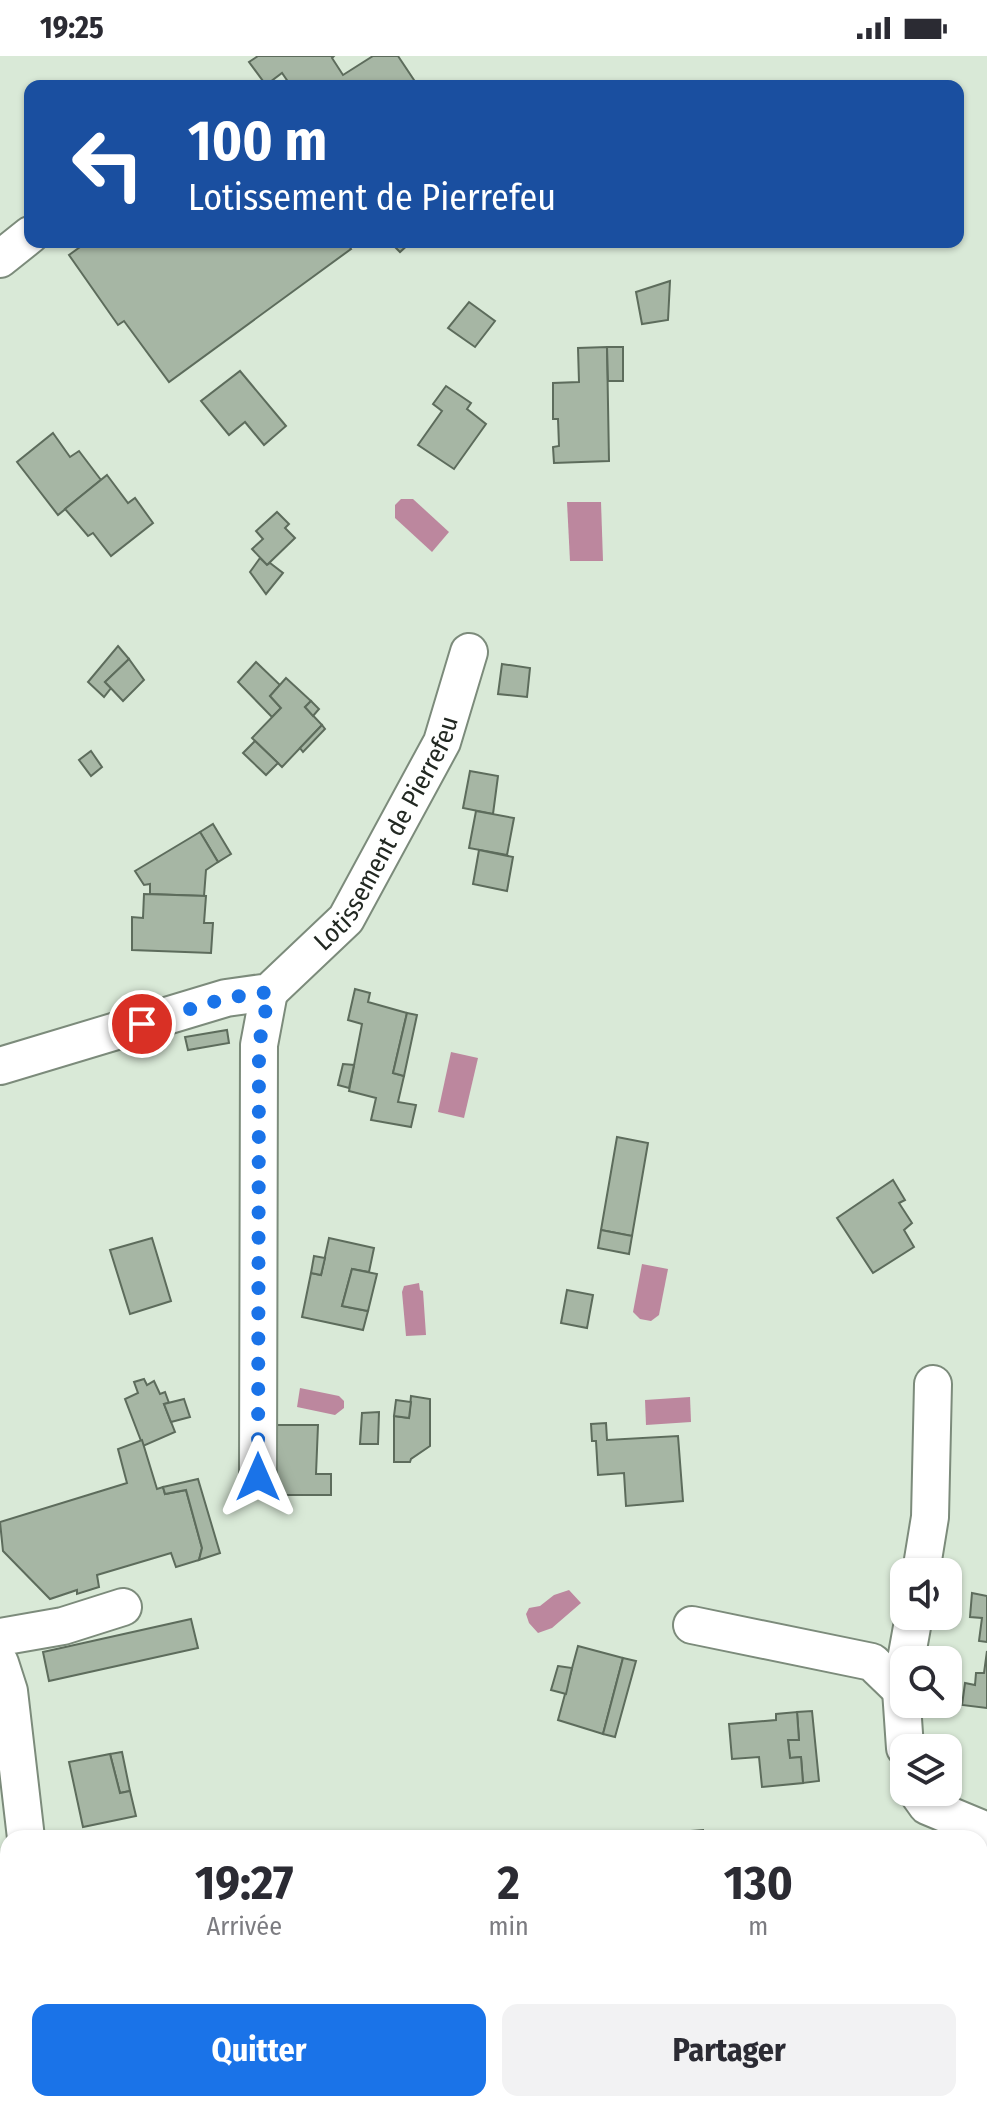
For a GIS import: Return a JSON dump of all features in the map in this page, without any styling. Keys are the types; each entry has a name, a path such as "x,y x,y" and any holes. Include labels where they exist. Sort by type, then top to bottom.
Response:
{"street":[{"path":"0,259 24,240"},
{"name":"Lotissement de Pierrefeu","path":"269,992 346,919 442,742 469,652"},
{"path":"0,1066 226,998 269,992 259,1045 258,1477"},
{"path":"923,1558 930,1517 933,1384"},
{"path":"0,1637 63,1626 123,1607"},
{"path":"692,1625 872,1662 890,1669"},
{"path":"0,1663 9,1691 25,1830"},
{"path":"927,1806 985,1830"}],"shaded area":[{"path":"401,499 413,499 449,532 432,552 395,518 395,505"},
{"path":"567,502 601,502 603,561 570,561"},
{"path":"451,1052 478,1058 464,1118 438,1112"},
{"path":"642,1264 668,1269 659,1315 651,1321 640,1319 633,1312"},
{"path":"419,1283 423,1291 426,1335 406,1336 402,1292 404,1286"},
{"path":"300,1388 339,1396 344,1401 344,1408 335,1415 297,1407"},
{"path":"690,1397 691,1422 646,1425 645,1400"},
{"path":"569,1590 581,1603 552,1628 538,1633 529,1623 526,1614 529,1608 540,1606 554,1595"}],"building":[{"path":"258,56 334,56 332,58 343,75 373,56 398,56 414,80 287,80 282,73 273,80 262,80 249,62"},
{"path":"79,248 351,249 169,382 124,321 118,325 69,255"},
{"path":"670,281 668,320 642,324 636,292"},
{"path":"469,302 495,321 475,347 448,328"},
{"path":"607,347 609,461 554,463 553,447 559,446 558,419 553,419 553,383 579,382 578,348"},
{"path":"607,347 623,347 623,381 608,381"},
{"path":"240,371 286,426 264,445 245,422 229,435 201,401"},
{"path":"446,386 471,403 467,409 486,424 454,469 418,445 442,411 433,404"},
{"path":"53,433 70,457 79,451 101,480 58,515 17,462"},
{"path":"107,475 128,503 135,498 153,523 111,556 93,533 88,536 65,509"},
{"path":"277,512 289,524 285,528 295,538 267,565 252,549 263,539 256,531"},
{"path":"260,558 283,573 266,594 250,572"},
{"path":"118,646 129,659 105,682 111,688 104,697 88,682"},
{"path":"129,659 144,680 123,701 105,682"},
{"path":"256,662 280,685 270,696 281,708 272,717 238,682"},
{"path":"502,664 530,668 527,697 498,694"},
{"path":"286,678 311,701 305,707 322,725 282,767 252,738 281,708 270,696"},
{"path":"311,701 319,709 313,716 305,707"},
{"path":"322,725 325,729 303,752 300,748"},
{"path":"255,741 278,763 266,775 243,753"},
{"path":"91,751 102,767 91,776 79,760"},
{"path":"470,771 498,776 493,814 463,808"},
{"path":"476,811 514,818 507,855 469,848"},
{"path":"213,824 231,854 218,862 200,832"},
{"path":"200,832 218,862 206,870 204,896 150,894 150,884 144,885 135,871"},
{"path":"479,850 513,857 507,891 473,884"},
{"path":"144,894 206,896 204,923 213,923 211,953 132,950 132,917 143,918"},
{"path":"355,989 370,993 368,1002 407,1013 393,1073 404,1076 398,1102 416,1105 411,1127 371,1120 376,1098 349,1091 362,1024 348,1020"},
{"path":"407,1013 417,1015 404,1076 393,1073"},
{"path":"227,1030 229,1043 188,1050 185,1037"},
{"path":"343,1064 354,1065 349,1088 338,1085"},
{"path":"617,1137 648,1143 632,1236 601,1230"},
{"path":"893,1180 905,1200 899,1203 912,1223 904,1230 914,1247 873,1273 837,1218"},
{"path":"601,1230 632,1236 629,1254 598,1248"},
{"path":"152,1238 171,1301 130,1314 110,1250"},
{"path":"329,1238 374,1248 369,1272 352,1269 342,1306 368,1311 363,1330 302,1317 311,1273 321,1275"},
{"path":"314,1256 325,1258 321,1275 311,1273"},
{"path":"352,1269 377,1274 368,1311 342,1306"},
{"path":"567,1290 593,1295 587,1328 561,1323"},
{"path":"144,1379 147,1385 154,1381 160,1394 165,1392 169,1403 164,1404 175,1432 143,1446 125,1399 138,1393 134,1382"},
{"path":"411,1396 430,1399 430,1446 410,1462 394,1462 394,1416 409,1418"},
{"path":"184,1399 190,1417 171,1422 164,1404"},
{"path":"396,1400 411,1402 409,1418 394,1416"},
{"path":"379,1412 378,1444 360,1444 362,1413"},
{"path":"606,1423 607,1440 678,1436 683,1501 626,1506 624,1473 598,1475 596,1441 592,1441 591,1424"},
{"path":"275,1425 318,1425 316,1474 331,1474 331,1495 280,1495 280,1482 273,1476"},
{"path":"142,1440 157,1489 163,1487 165,1494 186,1490 202,1548 199,1560 176,1567 171,1553 97,1575 99,1587 50,1599 3,1551 0,1522 127,1483 118,1449"},
{"path":"198,1479 220,1553 199,1560 202,1548 186,1490 165,1494 163,1487"},
{"path":"972,1593 987,1596 987,1642 979,1641 982,1618 970,1617"},
{"path":"191,1619 198,1648 49,1681 43,1652"},
{"path":"578,1646 623,1658 603,1734 558,1720"},
{"path":"987,1651 987,1708 962,1705 965,1683 975,1685 976,1673 984,1673"},
{"path":"623,1658 636,1661 615,1737 603,1734"},
{"path":"558,1666 572,1668 566,1694 551,1690"},
{"path":"812,1711 819,1781 803,1783 801,1757 790,1758 788,1740 799,1740 797,1712"},
{"path":"797,1712 799,1740 788,1740 790,1758 801,1757 803,1783 762,1787 759,1757 732,1759 729,1724 776,1720 776,1714"},
{"path":"122,1752 130,1791 120,1793 110,1754"},
{"path":"110,1754 120,1793 130,1791 136,1816 83,1827 69,1762"}],"route":[{"path":"142,1024 226,998 269,992 259,1045 258,1477"}]}
